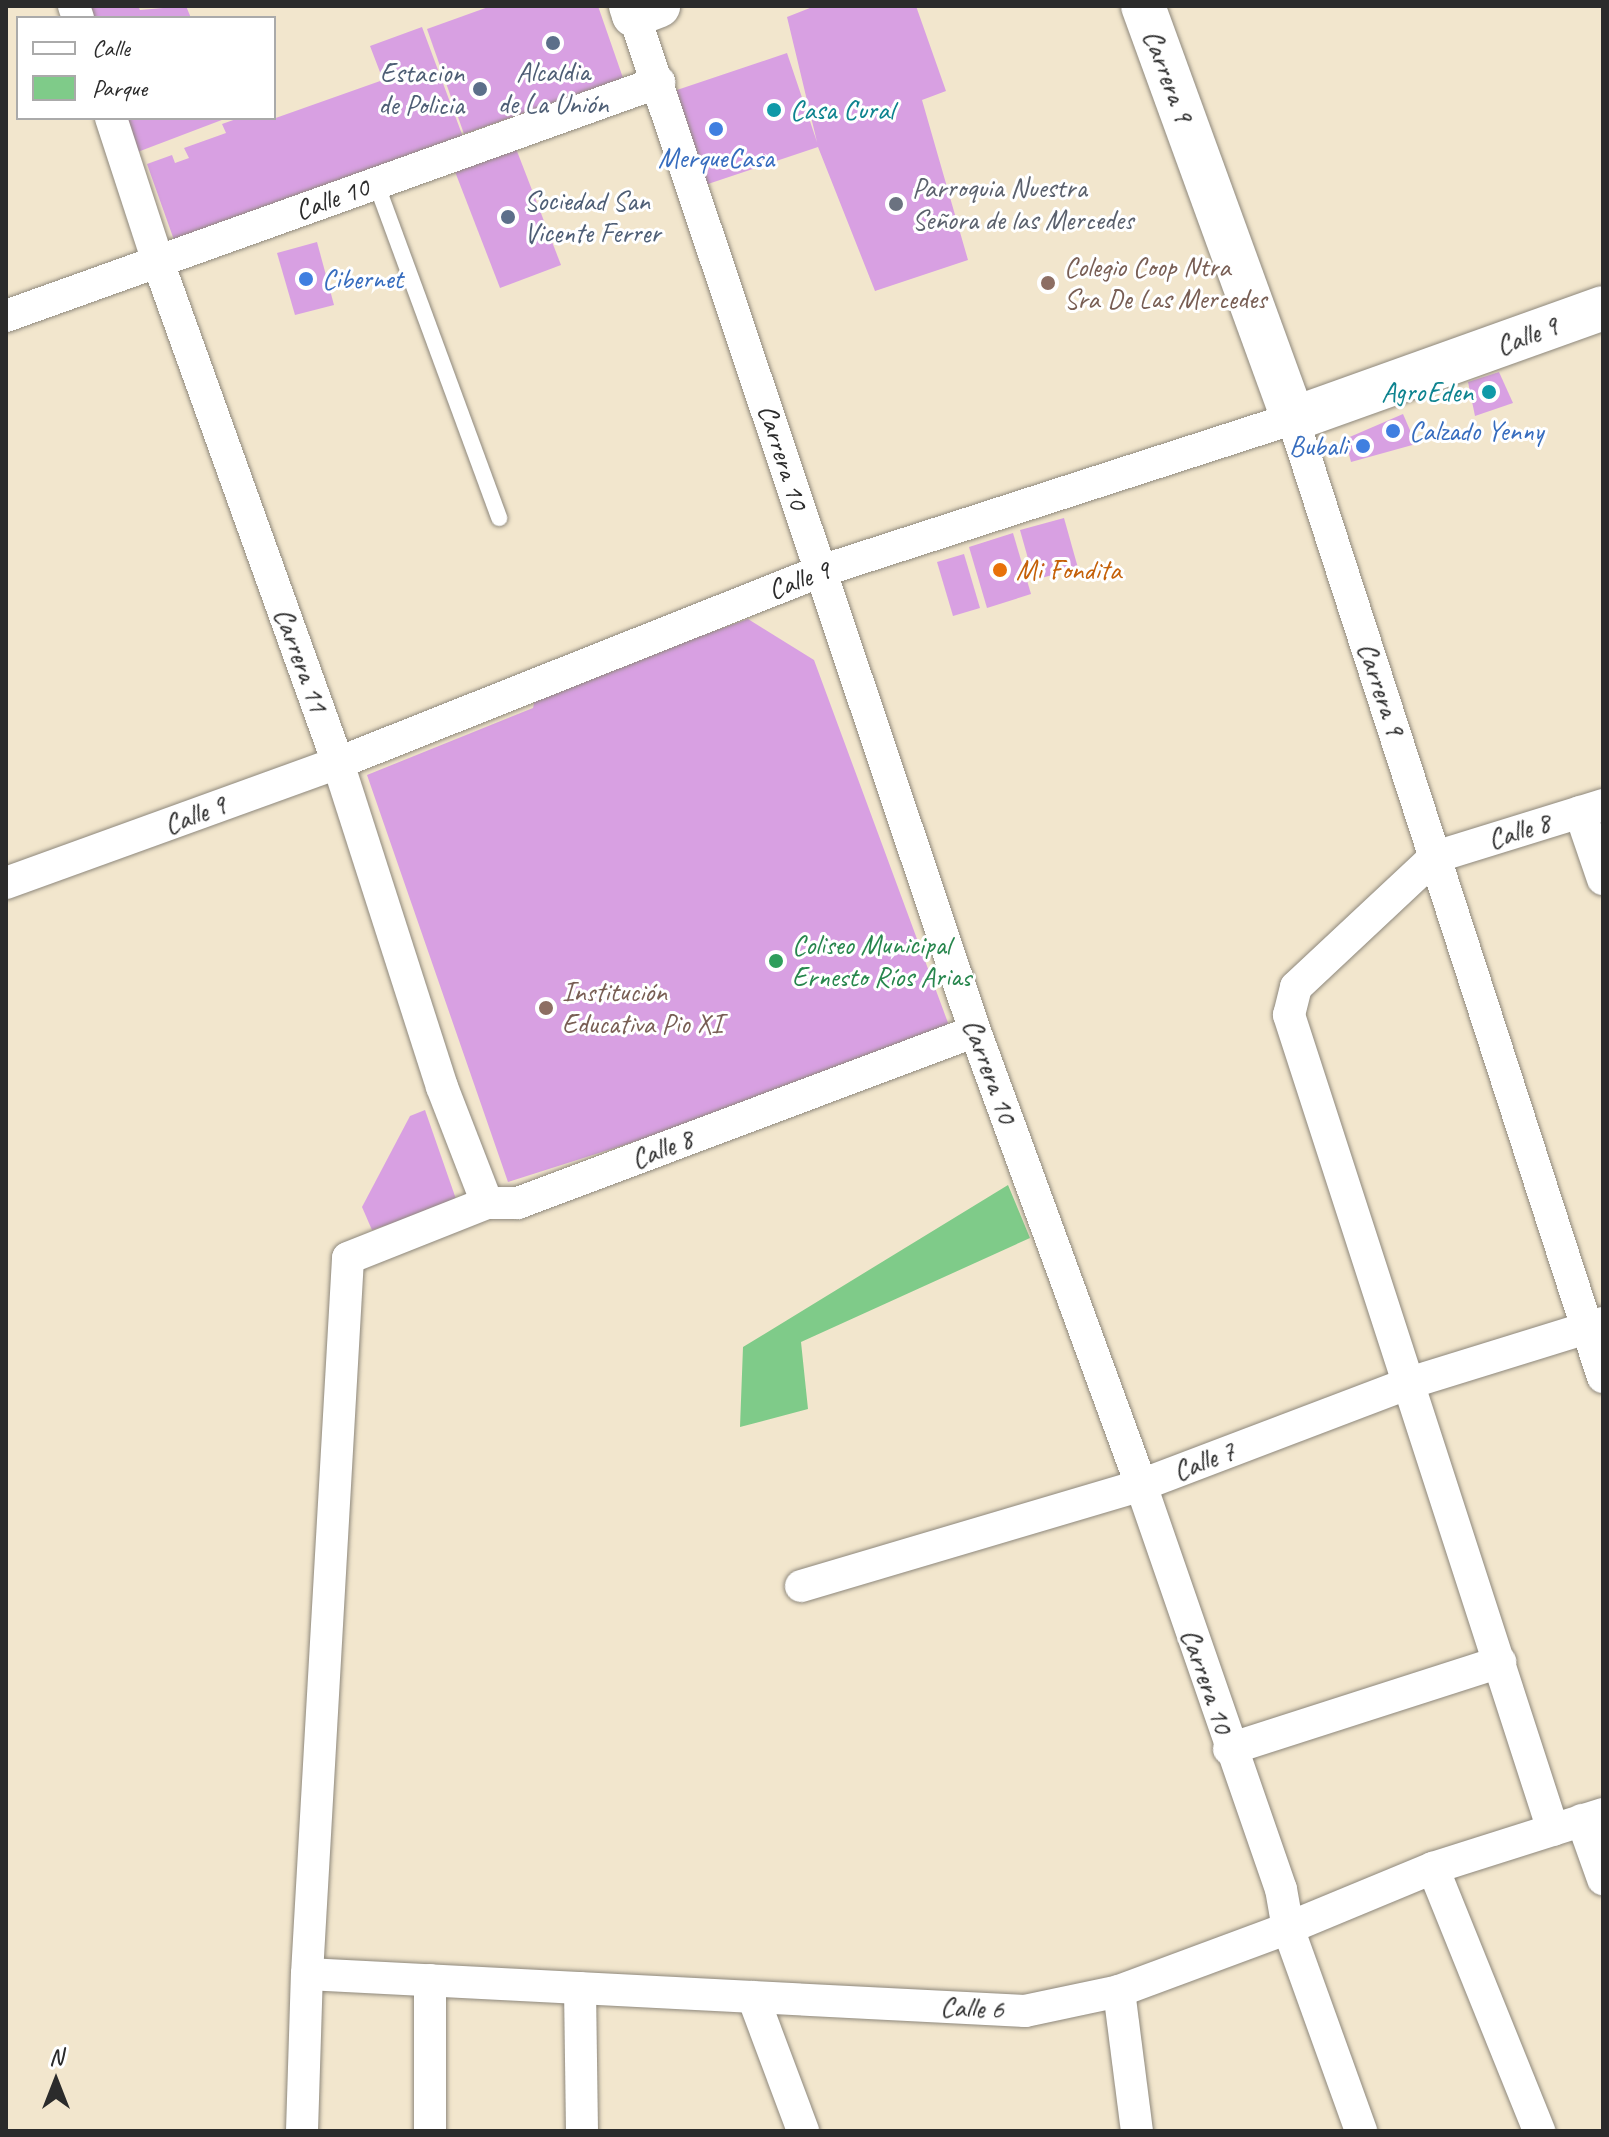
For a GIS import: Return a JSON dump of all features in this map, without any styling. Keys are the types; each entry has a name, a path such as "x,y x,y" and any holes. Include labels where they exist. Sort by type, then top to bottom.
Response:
{"main road":[{"name":"Carrera 9","path":"1143,6 1293,419"},
{"name":"Calle 9","path":"1293,419 1603,308"}],"street":[{"name":"Carrera 10","path":"641,9 659,82 975,1031 1141,1485 1229,1749 1281,1889 1288,1928 1361,2131"},
{"name":"Calle 10","path":"6,316 659,82"},
{"name":"Carrera 11","path":"112,120 158,262 338,763 442,1087 487,1203"},
{"name":"Calle 9","path":"6,883 338,763 821,571 1293,419"},
{"name":"Carrera 9","path":"1293,419 1435,857 1595,1326 1603,1377"},
{"name":"Calle 8","path":"1435,857 1592,809"},
{"path":"1592,809 1603,879"},
{"path":"1435,857 1296,987 1289,1015 1500,1662 1579,1821 1603,1879"},
{"name":"Calle 8","path":"307,1974 348,1258 487,1203 518,1203 975,1031"},
{"name":"Calle 7","path":"801,1586 1141,1485 1409,1383 1595,1326"},
{"path":"1229,1749 1500,1662"},
{"name":"Calle 6","path":"307,1974 1025,2011 1119,1991 1288,1928 1433,1868 1579,1821"},
{"path":"1433,1868 1539,2131"},
{"path":"302,2131 307,1974"},
{"path":"430,1980 430,2131"},
{"path":"580,1988 582,2131"},
{"path":"1119,1991 1137,2131"},
{"path":"753,1997 803,2131"}],"lane":[{"path":"376,183 499,518"}],"green space":[{"path":"1008,1185 1030,1238 801,1342 808,1409 740,1427 743,1347"}],"building":[{"path":"91,6 138,6 140,10 186,6 190,16 94,16"},
{"path":"491,6 598,6 623,78 464,134 427,29"},
{"name":"Parroquia Nuestra Señora de las Mercedes","path":"815,6 916,6 946,91 922,100 968,260 875,291 818,147 702,186 671,92 787,53 817,142 787,17"},
{"path":"422,27 463,137 174,240 147,164 172,155 175,163 189,158 184,148 226,133 222,124 233,120 276,120 383,80 370,46"},
{"path":"126,120 222,120 135,153"},
{"name":"Sociedad San Vicente Ferrer","path":"515,146 561,265 500,288 454,169"},
{"name":"Cibernet","path":"317,242 334,305 295,315 277,253"},
{"name":"AgroEden","path":"1499,372 1513,403 1475,416 1468,382"},
{"path":"1403,414 1416,444 1351,462 1345,439"},
{"path":"1064,518 1078,568 1034,580 1020,530"},
{"name":"Mi Fondita","path":"1013,533 1031,594 987,608 969,547"},
{"path":"964,554 980,608 953,616 937,562"},
{"path":"748,619 814,660 951,1031 687,1125 508,1182 367,775 533,708 536,694"},
{"path":"425,1110 457,1202 372,1230 362,1207 410,1116"}],"place":[{"name":"Alcaldia de La Unión","path":"553,43"},
{"name":"Estacion de Policia","path":"480,89"},
{"name":"Casa Cural","path":"774,110"},
{"name":"MerqueCasa","path":"716,129"},
{"name":"Parroquia Nuestra Señora de las Mercedes","path":"896,204"},
{"name":"Sociedad San Vicente Ferrer","path":"508,217"},
{"name":"Cibernet","path":"306,279"},
{"name":"Colegio Coop Ntra Sra De Las Mercedes","path":"1048,283"},
{"name":"AgroEden","path":"1489,392"},
{"name":"Calzado Yenny","path":"1393,431"},
{"name":"Bubali","path":"1363,446"},
{"name":"Mi Fondita","path":"1000,570"},
{"name":"Coliseo Municipal Ernesto Ríos Arias","path":"776,961"},
{"name":"Institución Educativa Pio XI","path":"546,1008"}]}
